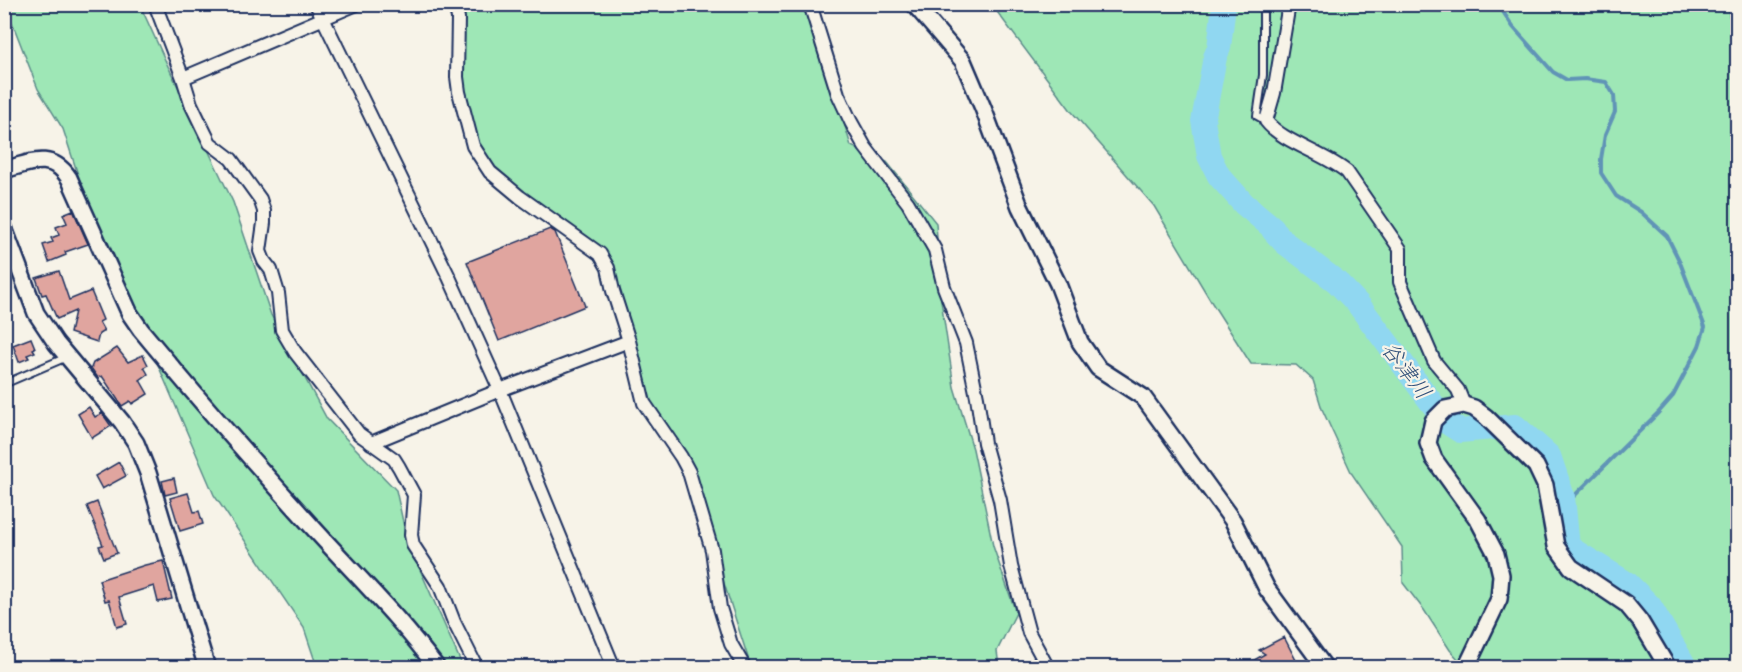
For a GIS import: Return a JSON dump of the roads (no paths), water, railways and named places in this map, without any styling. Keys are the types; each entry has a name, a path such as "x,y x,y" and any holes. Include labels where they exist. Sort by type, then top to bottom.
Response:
{"street":[{"path":"155,4 191,104 210,143 231,159 260,199 264,211 260,251 271,270 278,293 282,330 295,352 359,434 394,459 413,491 411,535 413,545 440,586 454,622 477,668"},
{"path":"316,4 449,277 500,390 614,668"},
{"path":"183,78 357,4"},
{"path":"455,4 458,18 457,77 473,146 490,172 520,197 600,254 608,268 644,404 689,472 712,550 720,608 731,644 745,668"},
{"path":"810,4 838,94 851,122 865,147 908,203 935,250 944,286 966,343 984,443 1000,500 1011,566 1029,633 1048,668"},
{"path":"914,4 963,61 1020,207 1058,284 1080,342 1098,368 1143,397 1233,521 1267,589 1325,668"},
{"path":"1288,4 1274,93 1266,121 1273,130 1336,163 1347,172 1400,249 1400,282 1434,361 1458,390 1464,405"},
{"path":"4,170 40,160 50,161 62,167 130,314 141,330 233,438 423,648 437,668"},
{"path":"4,228 36,313 45,328 122,422 136,443 148,473 207,668"},
{"path":"370,443 629,341"},
{"path":"1466,668 1499,599 1501,575 1496,554 1478,520 1434,459 1428,443 1433,421 1445,409 1464,405 1474,408 1486,417 1536,466 1545,485 1556,546 1571,567 1626,604 1640,621 1668,668"}],"lane":[{"path":"1263,4 1263,75 1257,116 1266,121"},
{"path":"4,384 67,357"}],"waterway":[{"name":"谷津川","path":"1224,4 1219,48 1215,57 1203,121 1209,156 1219,176 1244,204 1273,228 1285,243 1337,282 1358,304 1446,422 1460,431 1515,426 1549,456 1563,497 1568,547 1628,584 1650,606 1686,668"},
{"path":"1498,4 1513,27 1553,72 1567,80 1585,79 1606,82 1614,95 1615,112 1605,135 1601,173 1616,196 1641,212 1667,236 1679,260 1705,327 1699,346 1673,396 1564,506"}]}
